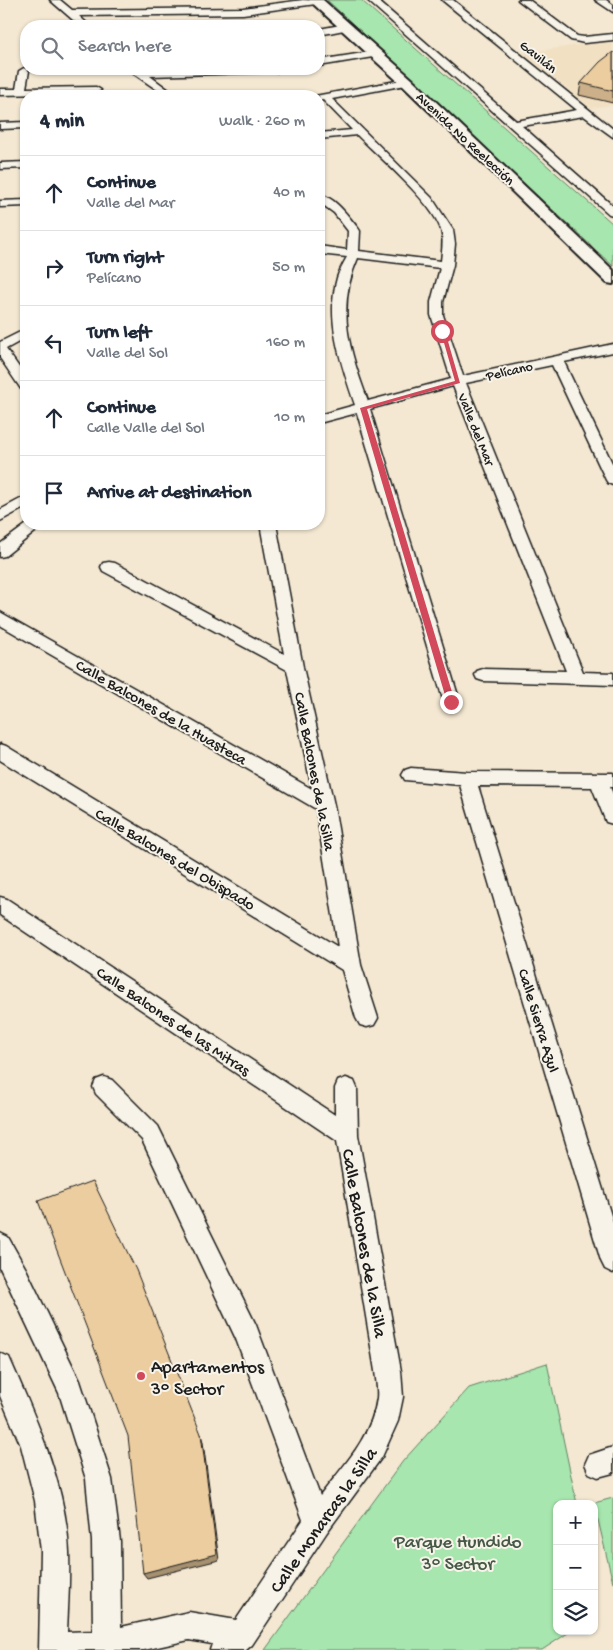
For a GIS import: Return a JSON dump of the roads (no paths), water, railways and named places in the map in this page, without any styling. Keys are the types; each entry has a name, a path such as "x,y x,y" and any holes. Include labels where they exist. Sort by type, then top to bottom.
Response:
{"street":[{"path":"55,0 78,20"},
{"path":"70,13 243,11 317,0"},
{"name":"Avenida No Reelección","path":"317,0 407,82 613,279"},
{"path":"372,0 613,212"},
{"name":"Gavilán","path":"447,0 613,134"},
{"path":"523,0 574,38 580,40 613,37"},
{"path":"600,0 613,9"},
{"path":"325,31 346,27"},
{"path":"325,62 376,54"},
{"path":"21,90 23,75"},
{"path":"143,75 164,90"},
{"path":"325,97 407,82"},
{"path":"0,92 20,91"},
{"name":"Valle del Mar","path":"325,101 428,200 447,230 449,244 447,265 437,302 437,315 458,382 577,678"},
{"path":"515,124 586,112"},
{"path":"0,126 20,125"},
{"path":"325,137 359,132"},
{"path":"0,166 20,165"},
{"path":"325,200 338,211 354,231 354,256 343,278 339,305 345,355 364,408 451,702"},
{"path":"0,204 20,203"},
{"path":"325,251 354,256 447,265"},
{"path":"20,336 0,348 20,377"},
{"name":"Pelícano","path":"325,418 458,382 613,348"},
{"path":"556,359 613,480"},
{"path":"3,514 20,504"},
{"path":"3,514 20,521"},
{"path":"0,552 29,530"},
{"name":"Calle Balcones de la Silla","path":"269,530 295,667 325,805 351,965 367,1018"},
{"path":"109,567 295,667"},
{"name":"Calle Balcones de la Huasteca","path":"0,618 325,805"},
{"path":"483,675 613,679"},
{"name":"Calle Balcones del Obispado","path":"0,752 351,965"},
{"path":"410,775 467,779 606,779 613,817"},
{"name":"Calle Sierra Azul","path":"467,779 613,1261"},
{"name":"Calle Balcones de las Mitras","path":"0,906 347,1135"},
{"path":"104,1087 150,1133 247,1334 317,1522"},
{"name":"Calle Balcones de la Silla","path":"346,1088 347,1135 388,1371 390,1397"},
{"path":"0,1246 18,1277 71,1390 99,1479 106,1541 107,1647"},
{"path":"0,1366 34,1445 48,1501 54,1551 53,1648"},
{"name":"Calle Monarcas la Silla","path":"53,1648 107,1647 189,1626 233,1642 317,1522 373,1448 385,1421 390,1397"}],"place":[{"name":"Apartamentos 3° Sector","path":"141,1376"}],"park label":[{"name":"Parque Hundido 3° Sector","path":"458,1551"}]}
